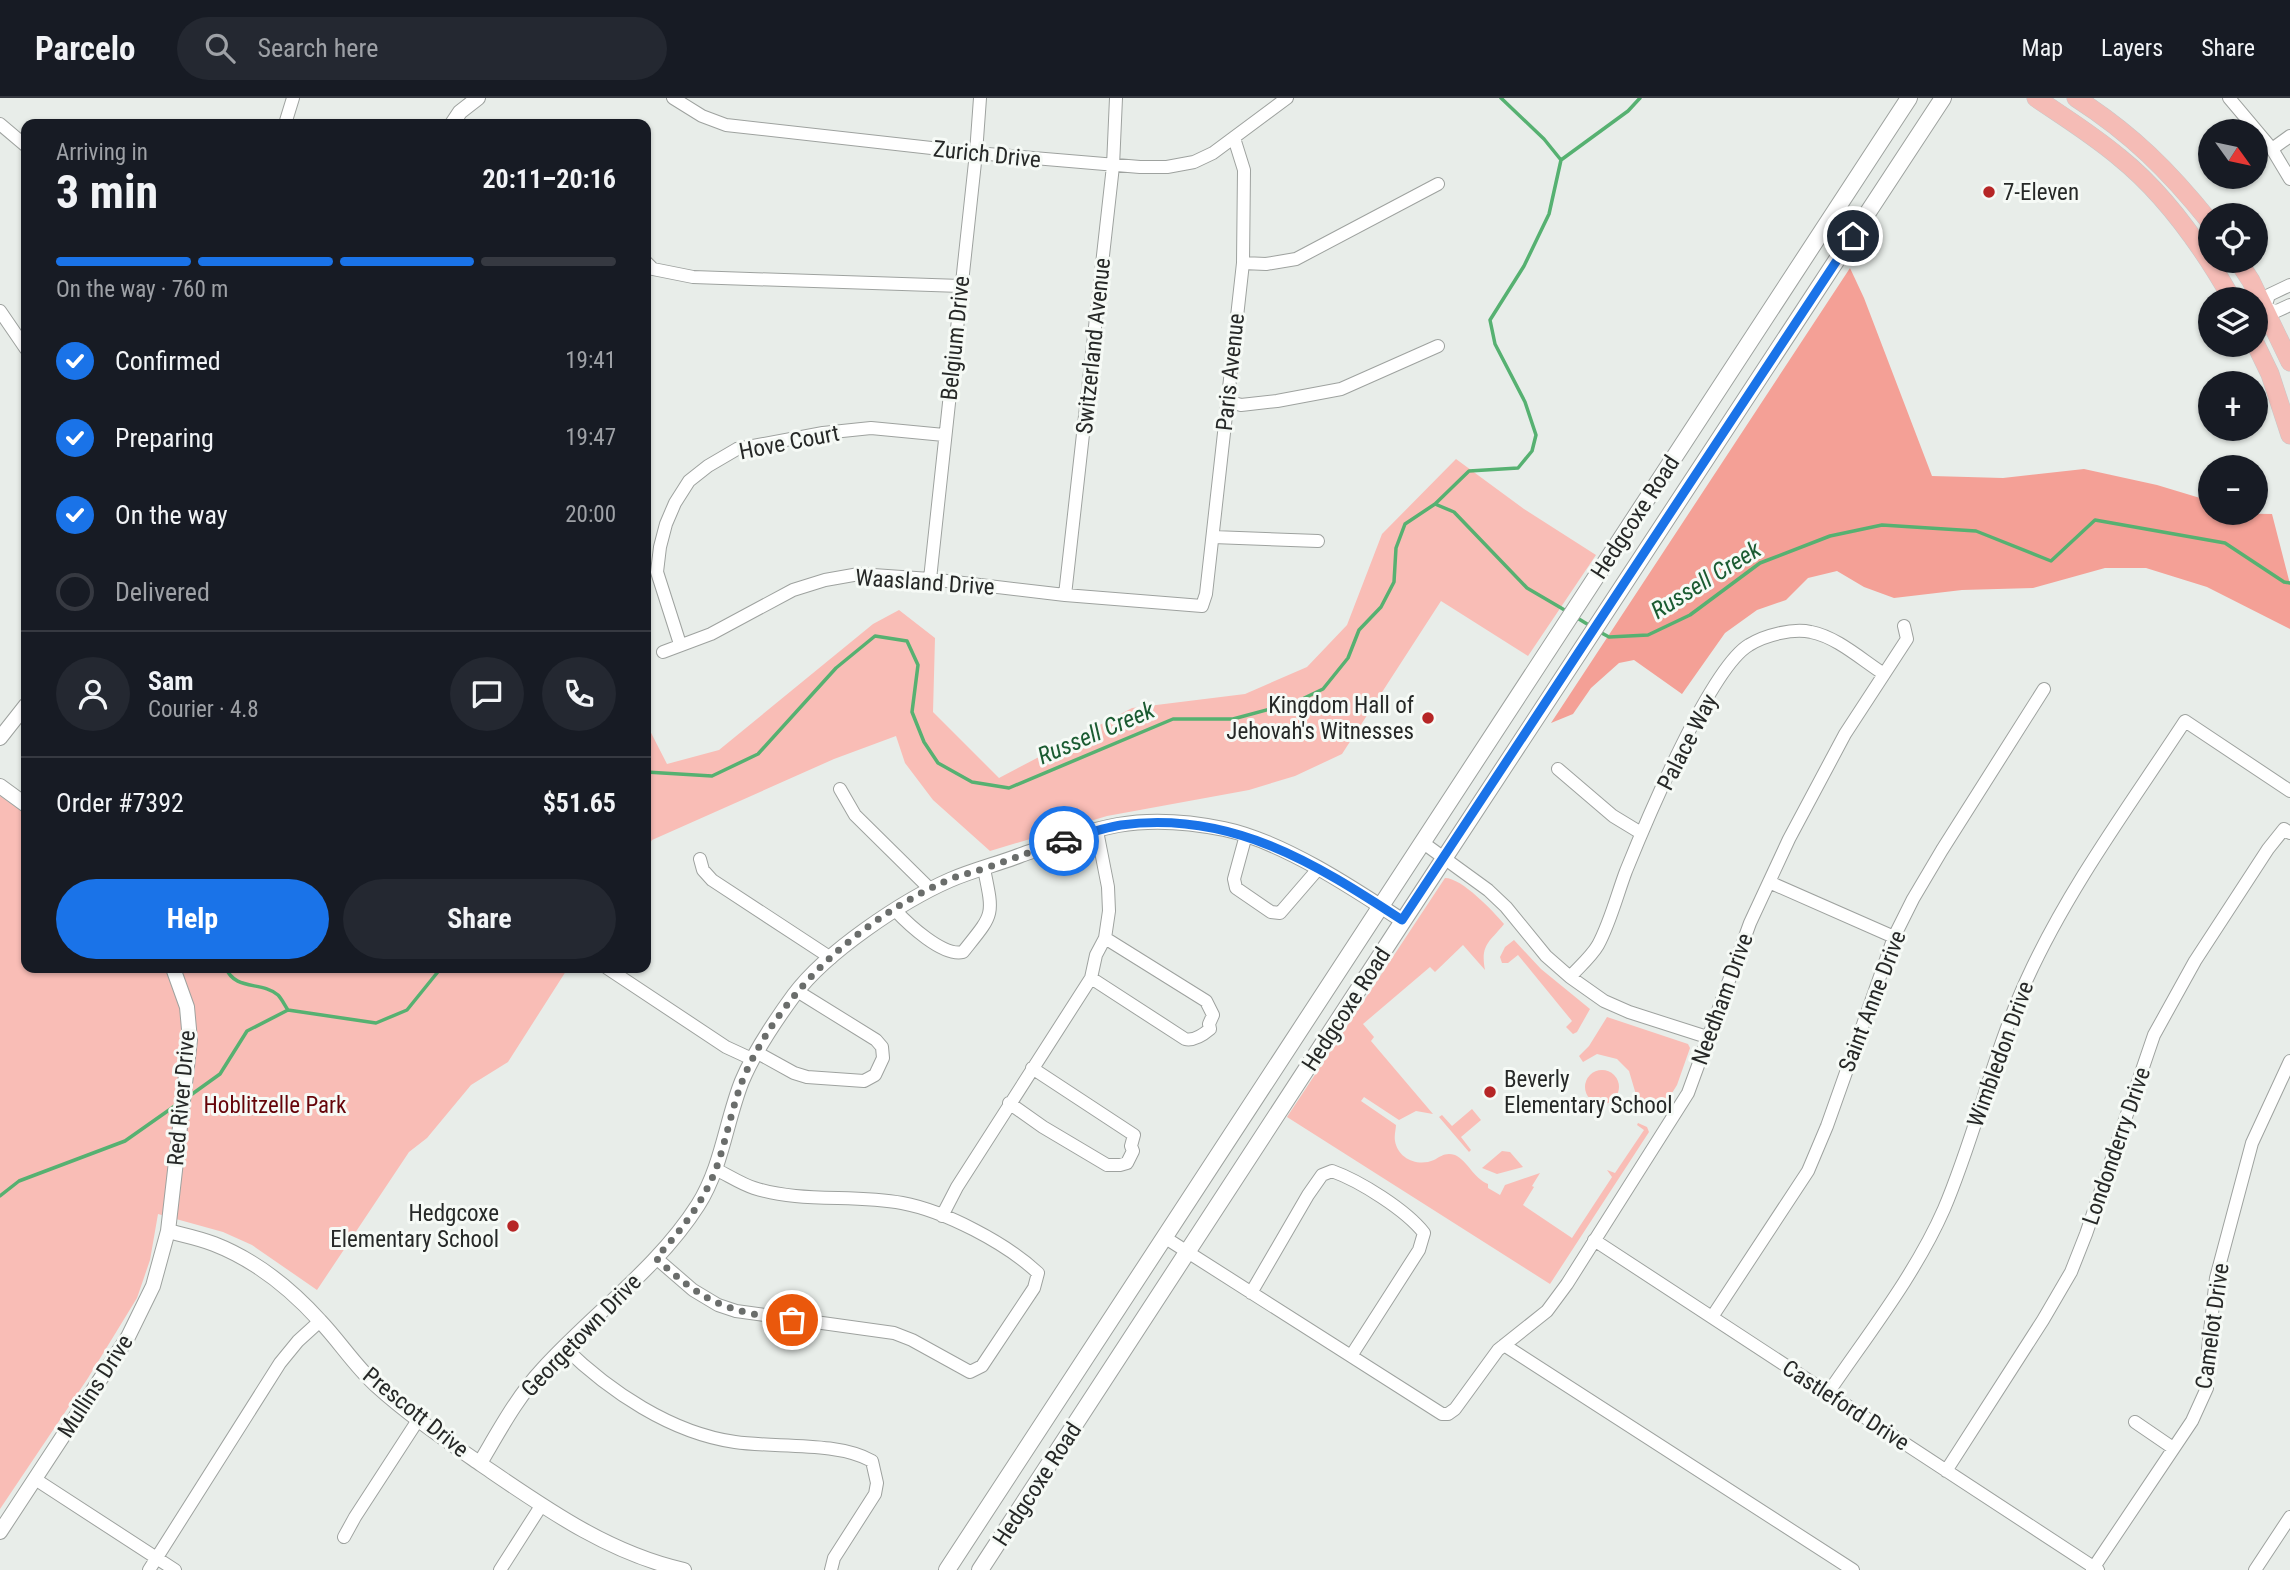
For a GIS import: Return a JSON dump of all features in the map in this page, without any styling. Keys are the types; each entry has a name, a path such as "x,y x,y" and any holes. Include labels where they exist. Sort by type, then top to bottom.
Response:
{"main road":[{"name":"Hedgcoxe Road","path":"947,1570 1909,98"},
{"name":"Hedgcoxe Road","path":"981,1570 1402,920 1943,98"},
{"path":"2036,98 2121,158 2158,195 2225,287"},
{"path":"2076,98 2123,130 2162,165 2198,208"},
{"path":"1801,263 1825,279"},
{"path":"2268,324 2290,362"},
{"path":"2262,357 2290,435"},
{"path":"1674,457 1698,474"}],"street":[{"path":"287,119 293,98"},
{"path":"455,119 478,98"},
{"name":"Zurich Drive","path":"673,98 702,116 726,125 976,153 1113,166 1167,167 1194,162 1222,148 1244,128 1286,98"},
{"name":"Belgium Drive","path":"930,579 980,98"},
{"name":"Switzerland Avenue","path":"1065,594 1113,166 1116,98"},
{"path":"2229,98 2272,149 2290,179"},
{"path":"0,124 21,142"},
{"path":"2272,149 2290,136"},
{"name":"Paris Avenue","path":"1202,606 1213,537 1242,263 1244,170 1234,138"},
{"path":"1242,263 1266,264 1296,259 1438,184"},
{"path":"651,267 693,277 961,286"},
{"path":"2268,297 2290,285"},
{"path":"2268,310 2277,311 2290,305"},
{"path":"0,311 21,342"},
{"path":"1227,401 1241,405 1277,401 1341,388 1438,346"},
{"name":"Hove Court","path":"680,645 657,572 666,524 689,481 737,449 823,433 871,428 944,435"},
{"path":"1213,537 1318,541"},
{"name":"Waasland Drive","path":"663,652 711,634 793,590 825,580 859,574 1202,606"},
{"name":"Needham Drive","path":"1351,1356 1442,1414 1448,1414 1455,1409 1498,1350 1547,1311 1567,1284 1688,1093 1750,923 1789,839 1845,734 1908,639 1904,626"},
{"name":"Palace Way","path":"1570,977 1598,945 1641,833 1707,699 1736,657 1749,645 1787,632 1810,631 1831,640 1884,674"},
{"name":"Saint Anne Drive","path":"1712,1317 1808,1171 1827,1126 1894,937 1942,850 2044,689"},
{"path":"0,738 21,711"},
{"name":"Wimbledon Drive","path":"1828,1393 1922,1252 1942,1212 1956,1180 2005,1033 2026,980 2054,924 2185,721 2290,791"},
{"path":"1558,769 1613,816 1641,833"},
{"path":"0,786 21,801"},
{"path":"841,789 855,815 930,889"},
{"name":"Georgetown Drive","path":"480,1463 519,1398 564,1347 656,1258 700,1203 715,1169 741,1083 754,1056 797,991 831,958 895,910 930,889 966,873 1117,825 1187,823 1246,835 1318,869 1402,920"},
{"name":"Londonderry Drive","path":"1946,1471 2071,1272 2154,1035 2195,961 2268,849 2284,829 2290,833"},
{"path":"942,1216 1009,1103 1091,978 1096,955 1105,938 1109,911 1108,887 1097,831"},
{"path":"1246,835 1234,879 1237,888 1271,912 1280,913 1318,869"},
{"path":"1422,842 1488,890 1506,907 1546,956 1604,1001 1629,1012 1707,1037"},
{"path":"700,859 703,870 712,880 831,958"},
{"path":"895,910 909,924 944,949 957,953 963,951 985,924 992,909 984,869"},
{"path":"1769,882 1894,937"},
{"path":"1091,978 1185,1039 1190,1040 1210,1029 1213,1015 1206,1001 1105,938"},
{"name":"Red River Drive","path":"168,1231 189,1047 187,1007 175,973"},
{"path":"615,973 726,1047 807,1077 864,1081 875,1074 883,1058 882,1047 876,1040 797,991"},
{"name":"Camelot Drive","path":"2094,1569 2192,1421 2207,1388 2208,1349 2216,1278 2252,1143 2290,1061"},
{"path":"1009,1103 1043,1127 1107,1165 1127,1163 1133,1151 1131,1146 1134,1135 1032,1068"},
{"path":"656,1258 693,1290 719,1305 765,1316 894,1333 971,1372 982,1366 1034,1288 1038,1273 1025,1261 961,1223 903,1203 783,1195 752,1188 715,1169"},
{"path":"1164,1237 1188,1253 1251,1293 1351,1356 1419,1250 1424,1233 1412,1218 1345,1175 1332,1171 1322,1175 1308,1195 1251,1293"},
{"name":"Prescott Drive","path":"168,1231 214,1244 245,1259 296,1296 366,1376 418,1420 541,1506 654,1567 684,1570"},
{"name":"Mullins Drive","path":"0,1532 128,1338 153,1286 168,1231"},
{"name":"Castleford Drive","path":"1594,1240 2094,1569"},
{"path":"149,1570 280,1363 298,1341 320,1321"},
{"path":"1504,1345 1853,1570"},
{"path":"564,1347 592,1373 641,1406 703,1435 734,1442 845,1451 872,1461 877,1483 875,1494 834,1558 831,1570"},
{"path":"344,1537 418,1420"},
{"path":"2135,1422 2173,1448"},
{"path":"35,1479 175,1570"},
{"path":"500,1570 541,1506"},
{"path":"2255,1570 2290,1517"}],"green space":[{"path":"1456,459 1524,509 1596,555 1528,656 1441,601 1342,754 1295,776 1249,790 1107,816 990,851 933,800 905,763 896,736 834,759 651,842 651,733 667,764 719,750 873,624 899,610 935,638 933,712 999,778 1132,708 1245,694 1307,667 1347,625 1382,534"},
{"name":"Hoblitzelle Park","path":"0,796 21,811 21,973 565,973 508,1062 471,1085 427,1138 409,1152 317,1290 252,1245 223,1232 158,1214 150,1260 137,1298 88,1378 0,1509"},
{"path":"1445,878 1452,879 1468,889 1504,924 1485,949 1485,970 1463,945 1435,972 1430,967 1363,1024 1374,1037 1371,1041 1433,1114 1416,1111 1399,1120 1364,1097 1361,1101 1396,1125 1397,1147 1404,1157 1410,1160 1422,1163 1446,1154 1455,1155 1488,1184 1488,1188 1500,1195 1505,1185 1540,1173 1523,1205 1572,1238 1612,1177 1607,1170 1615,1173 1644,1130 1638,1123 1647,1127 1649,1132 1550,1284 1287,1117"},
{"path":"1514,940 1541,969 1590,1009 1577,1032 1573,1034 1566,1027 1572,1021 1518,955 1508,963 1502,963 1500,957 1505,947"},
{"path":"1607,1017 1688,1044 1690,1048 1677,1085 1659,1114 1637,1098 1629,1071 1617,1059 1597,1054 1583,1062 1579,1056 1589,1046"},
{"path":"1602,1070 1614,1075 1619,1087 1614,1099 1602,1104 1590,1099 1585,1087 1590,1075"},
{"path":"1472,1109 1481,1120 1461,1137 1471,1150 1469,1152 1439,1117 1442,1115 1452,1126"},
{"path":"1502,1151 1510,1152 1523,1167 1497,1174 1482,1168"}],"shaded area":[{"path":"1850,268 1932,476 2003,478 2084,469 2157,485 2198,497 2198,525 2268,525 2268,514 2272,514 2290,584 2290,629 2207,587 2146,568 2105,568 2033,588 1962,590 1894,598 1864,587 1837,571 1808,578 1786,600 1757,610 1725,633 1682,694 1634,660 1619,663 1591,688 1573,714 1551,723"}],"waterway":[{"path":"1501,98 1544,139 1561,160"},
{"name":"Russell Creek","path":"651,772 712,776 758,754 836,668 875,636 907,641 918,665 912,712 924,742 938,763 972,782 1009,788 1173,719 1233,719 1296,702 1323,689 1348,658 1359,630 1381,607 1394,582 1396,548 1405,524 1435,504 1469,471 1518,468 1532,451 1536,435 1525,402 1495,344 1490,320 1524,266 1549,214 1561,160 1628,111 1640,98"},
{"name":"Russell Creek","path":"1435,504 1454,512 1527,588 1568,612"},
{"name":"Russell Creek","path":"1598,631 1609,637 1648,635 1690,615 1760,563 1830,536 1882,525 1976,531 2051,561 2095,520 2225,543 2284,582 2290,583"},
{"name":"Russell Creek","path":"1574,616 1592,627"},
{"path":"229,973 242,983 272,991 288,1010"},
{"name":"Russell Creek","path":"188,1097 220,1074 247,1031 288,1010 376,1023 407,1010 437,973"},
{"name":"Russell Creek","path":"0,1196 19,1181 125,1141 179,1103"}],"way so far":[{"path":"792,1320 736,1311 719,1305 693,1290 656,1258 700,1203 722,1149 741,1083 756,1052 797,991 842,948 897,908 966,873 1064,841"}],"place":[{"name":"7-Eleven","path":"1989,192"},
{"name":"Kingdom Hall of Jehovah's Witnesses","path":"1428,718"},
{"name":"Beverly Elementary School","path":"1490,1092"},
{"name":"Hedgcoxe Elementary School","path":"513,1226"}],"route":[{"path":"1064,841 1117,825 1146,822 1187,823 1223,829 1246,835 1285,852 1350,886 1402,920 1853,236"}]}
